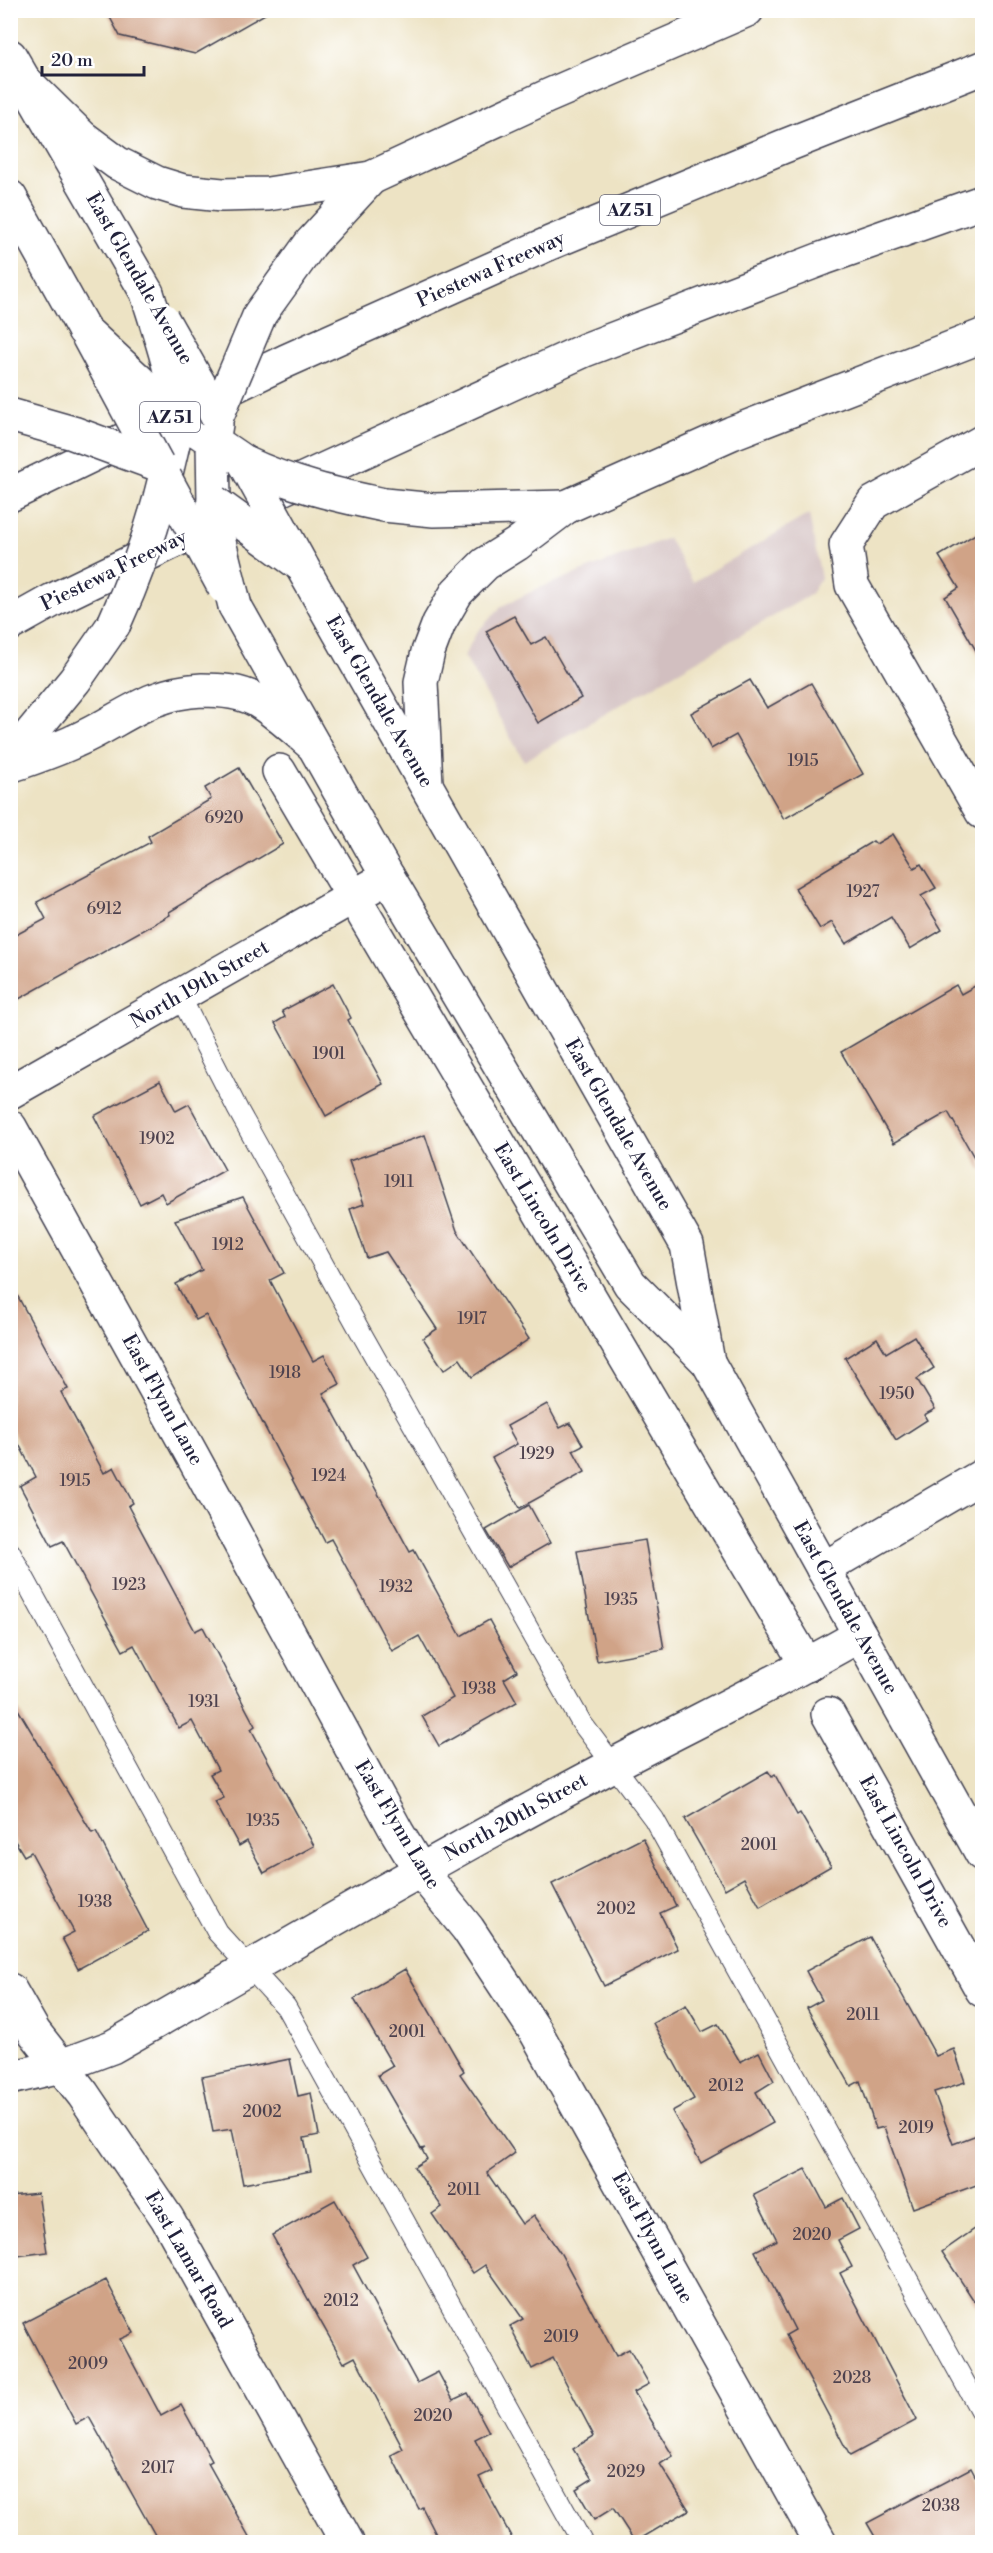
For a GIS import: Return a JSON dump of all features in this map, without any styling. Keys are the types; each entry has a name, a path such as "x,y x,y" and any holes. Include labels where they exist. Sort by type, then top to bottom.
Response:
{"main road":[{"path":"18,69 82,137 117,163 157,183 183,191 222,195 268,194 371,178 548,96 747,10"},
{"name":"Piestewa Freeway","path":"10,495 286,361 550,243 782,147 982,68"},
{"name":"East Glendale Avenue","path":"18,69 147,293 215,430 245,463 687,1245 708,1362"},
{"path":"235,606 218,537 214,502 215,430 260,314 311,243 371,178"},
{"name":"East Glendale Avenue","path":"10,196 163,470 235,606 388,877 630,1284 708,1362 982,1854"},
{"name":"Piestewa Freeway","path":"10,624 53,600 338,462 585,350 824,258 982,202"},
{"path":"10,759 75,680 114,624 134,580 153,528 163,470 179,418 176,391 168,358 147,293"},
{"path":"84,330 179,418 215,430"},
{"path":"426,784 421,682 428,652 439,623 457,592 484,564 517,544 566,507 732,433 982,336"},
{"path":"10,415 73,433 163,470 214,502 301,565"},
{"path":"982,442 873,503 846,545 852,585 982,812"},
{"path":"245,463 272,476 305,486 384,505 434,510 566,507"},
{"path":"10,766 76,741 152,700 178,692 221,690 254,699 314,746"},
{"name":"East Lincoln Drive","path":"279,771 807,1665"},
{"name":"North 19th Street","path":"10,1092 388,877"},
{"name":"East Flynn Lane","path":"10,1127 397,1832 420,1870 468,1929 537,2032 820,2542"},
{"path":"823,1569 982,1476"},
{"name":"North 20th Street","path":"10,2078 61,2066 112,2047 420,1870 860,1635"},
{"name":"East Lincoln Drive","path":"828,1714 982,1990"},
{"name":"East Lamar Road","path":"10,1990 34,2032 83,2094 167,2218 347,2542"}],"lane":[{"path":"180,996 238,1110 581,1722 615,1764 665,1839 982,2414"},
{"path":"10,1552 217,1932 285,2007 582,2542"}],"shaded area":[{"path":"809,514 821,578 810,595 524,761 464,656 477,632 502,606 539,588 668,538 693,582"}],"building":[{"path":"106,10 272,10 195,54 120,36"},
{"path":"982,530 982,661 945,597 959,588 939,556"},
{"path":"514,616 531,645 546,637 581,698 538,723 486,631"},
{"path":"750,680 767,708 811,683 863,774 784,819 736,735 711,749 691,713"},
{"path":"239,768 283,844 169,912 170,915 10,1004 10,938 46,919 37,902 151,842 148,836 211,799 205,788"},
{"path":"893,834 914,868 921,864 936,888 921,896 942,930 910,949 891,917 846,944 832,922 820,929 795,888 873,841 876,844"},
{"path":"982,982 982,1171 948,1112 894,1143 841,1052 956,985 961,994"},
{"path":"333,984 351,1018 348,1020 383,1084 326,1116 275,1023 285,1017 282,1011"},
{"path":"160,1081 176,1111 189,1104 225,1170 166,1203 161,1193 140,1204 94,1116"},
{"path":"425,1135 457,1231 529,1339 472,1377 460,1359 444,1370 423,1338 437,1329 386,1252 367,1258 350,1209 364,1204 349,1161"},
{"path":"243,1197 284,1273 270,1280 313,1361 324,1355 340,1384 323,1393 410,1552 414,1550 461,1636 489,1620 517,1671 504,1679 517,1702 439,1746 422,1716 453,1698 419,1636 392,1651 331,1539 325,1542 206,1315 196,1320 176,1284 202,1270 175,1220"},
{"path":"10,1282 68,1389 61,1392 104,1473 114,1467 133,1503 128,1506 195,1631 203,1627 255,1726 251,1729 314,1846 264,1873 247,1841 239,1846 215,1802 224,1798 210,1774 218,1770 192,1721 179,1728 134,1645 123,1651 63,1541 52,1546 20,1486 36,1477 10,1427"},
{"path":"914,1336 934,1368 917,1379 935,1409 924,1415 927,1420 896,1440 845,1358 877,1338 886,1353"},
{"path":"547,1404 560,1428 570,1423 583,1445 573,1450 585,1472 520,1508 492,1458 517,1444 507,1426"},
{"path":"529,1505 550,1543 508,1567 486,1530"},
{"path":"645,1540 664,1649 597,1661 577,1551"},
{"path":"10,1696 92,1833 96,1831 148,1931 78,1969 62,1938 74,1932 31,1852 24,1856 10,1833"},
{"path":"768,1771 772,1777 775,1775 797,1815 800,1813 831,1866 760,1907 744,1878 725,1889 685,1819"},
{"path":"643,1838 676,1906 660,1913 678,1949 604,1986 552,1884"},
{"path":"870,1937 936,2056 954,2049 965,2082 934,2092 953,2144 982,2133 982,2183 913,2208 884,2127 876,2129 860,2081 851,2086 807,2008 822,2000 806,1971"},
{"path":"405,1969 464,2071 460,2074 515,2153 487,2173 522,2224 534,2215 561,2254 616,2356 629,2349 649,2384 634,2392 673,2456 660,2464 689,2510 635,2542 613,2508 594,2520 576,2489 592,2479 573,2449 594,2436 553,2358 532,2369 510,2326 523,2319 485,2265 473,2273 432,2214 442,2207 414,2167 427,2159 422,2150 425,2148 421,2149 378,2075 393,2066 354,1999"},
{"path":"686,2005 702,2032 718,2024 740,2062 759,2052 774,2081 756,2092 773,2123 701,2163 672,2111 694,2099 653,2023"},
{"path":"290,2059 298,2096 311,2093 319,2135 304,2138 311,2171 243,2184 232,2129 213,2132 202,2077"},
{"path":"806,2169 826,2207 843,2198 859,2229 838,2240 852,2267 840,2273 917,2420 850,2456 786,2335 795,2330 755,2251 777,2240 754,2195"},
{"path":"38,2193 47,2252 10,2257 10,2196"},
{"path":"335,2200 367,2257 353,2265 417,2383 438,2372 453,2400 468,2393 489,2432 475,2439 492,2471 479,2477 514,2542 440,2542 422,2507 419,2509 391,2455 403,2449 355,2357 344,2363 272,2235"},
{"path":"982,2224 982,2313 942,2252"},
{"path":"106,2280 134,2333 120,2339 161,2416 181,2405 212,2461 208,2463 252,2542 159,2542 89,2417 76,2424 23,2323"},
{"path":"971,2468 982,2489 982,2542 878,2542 867,2523"}]}
